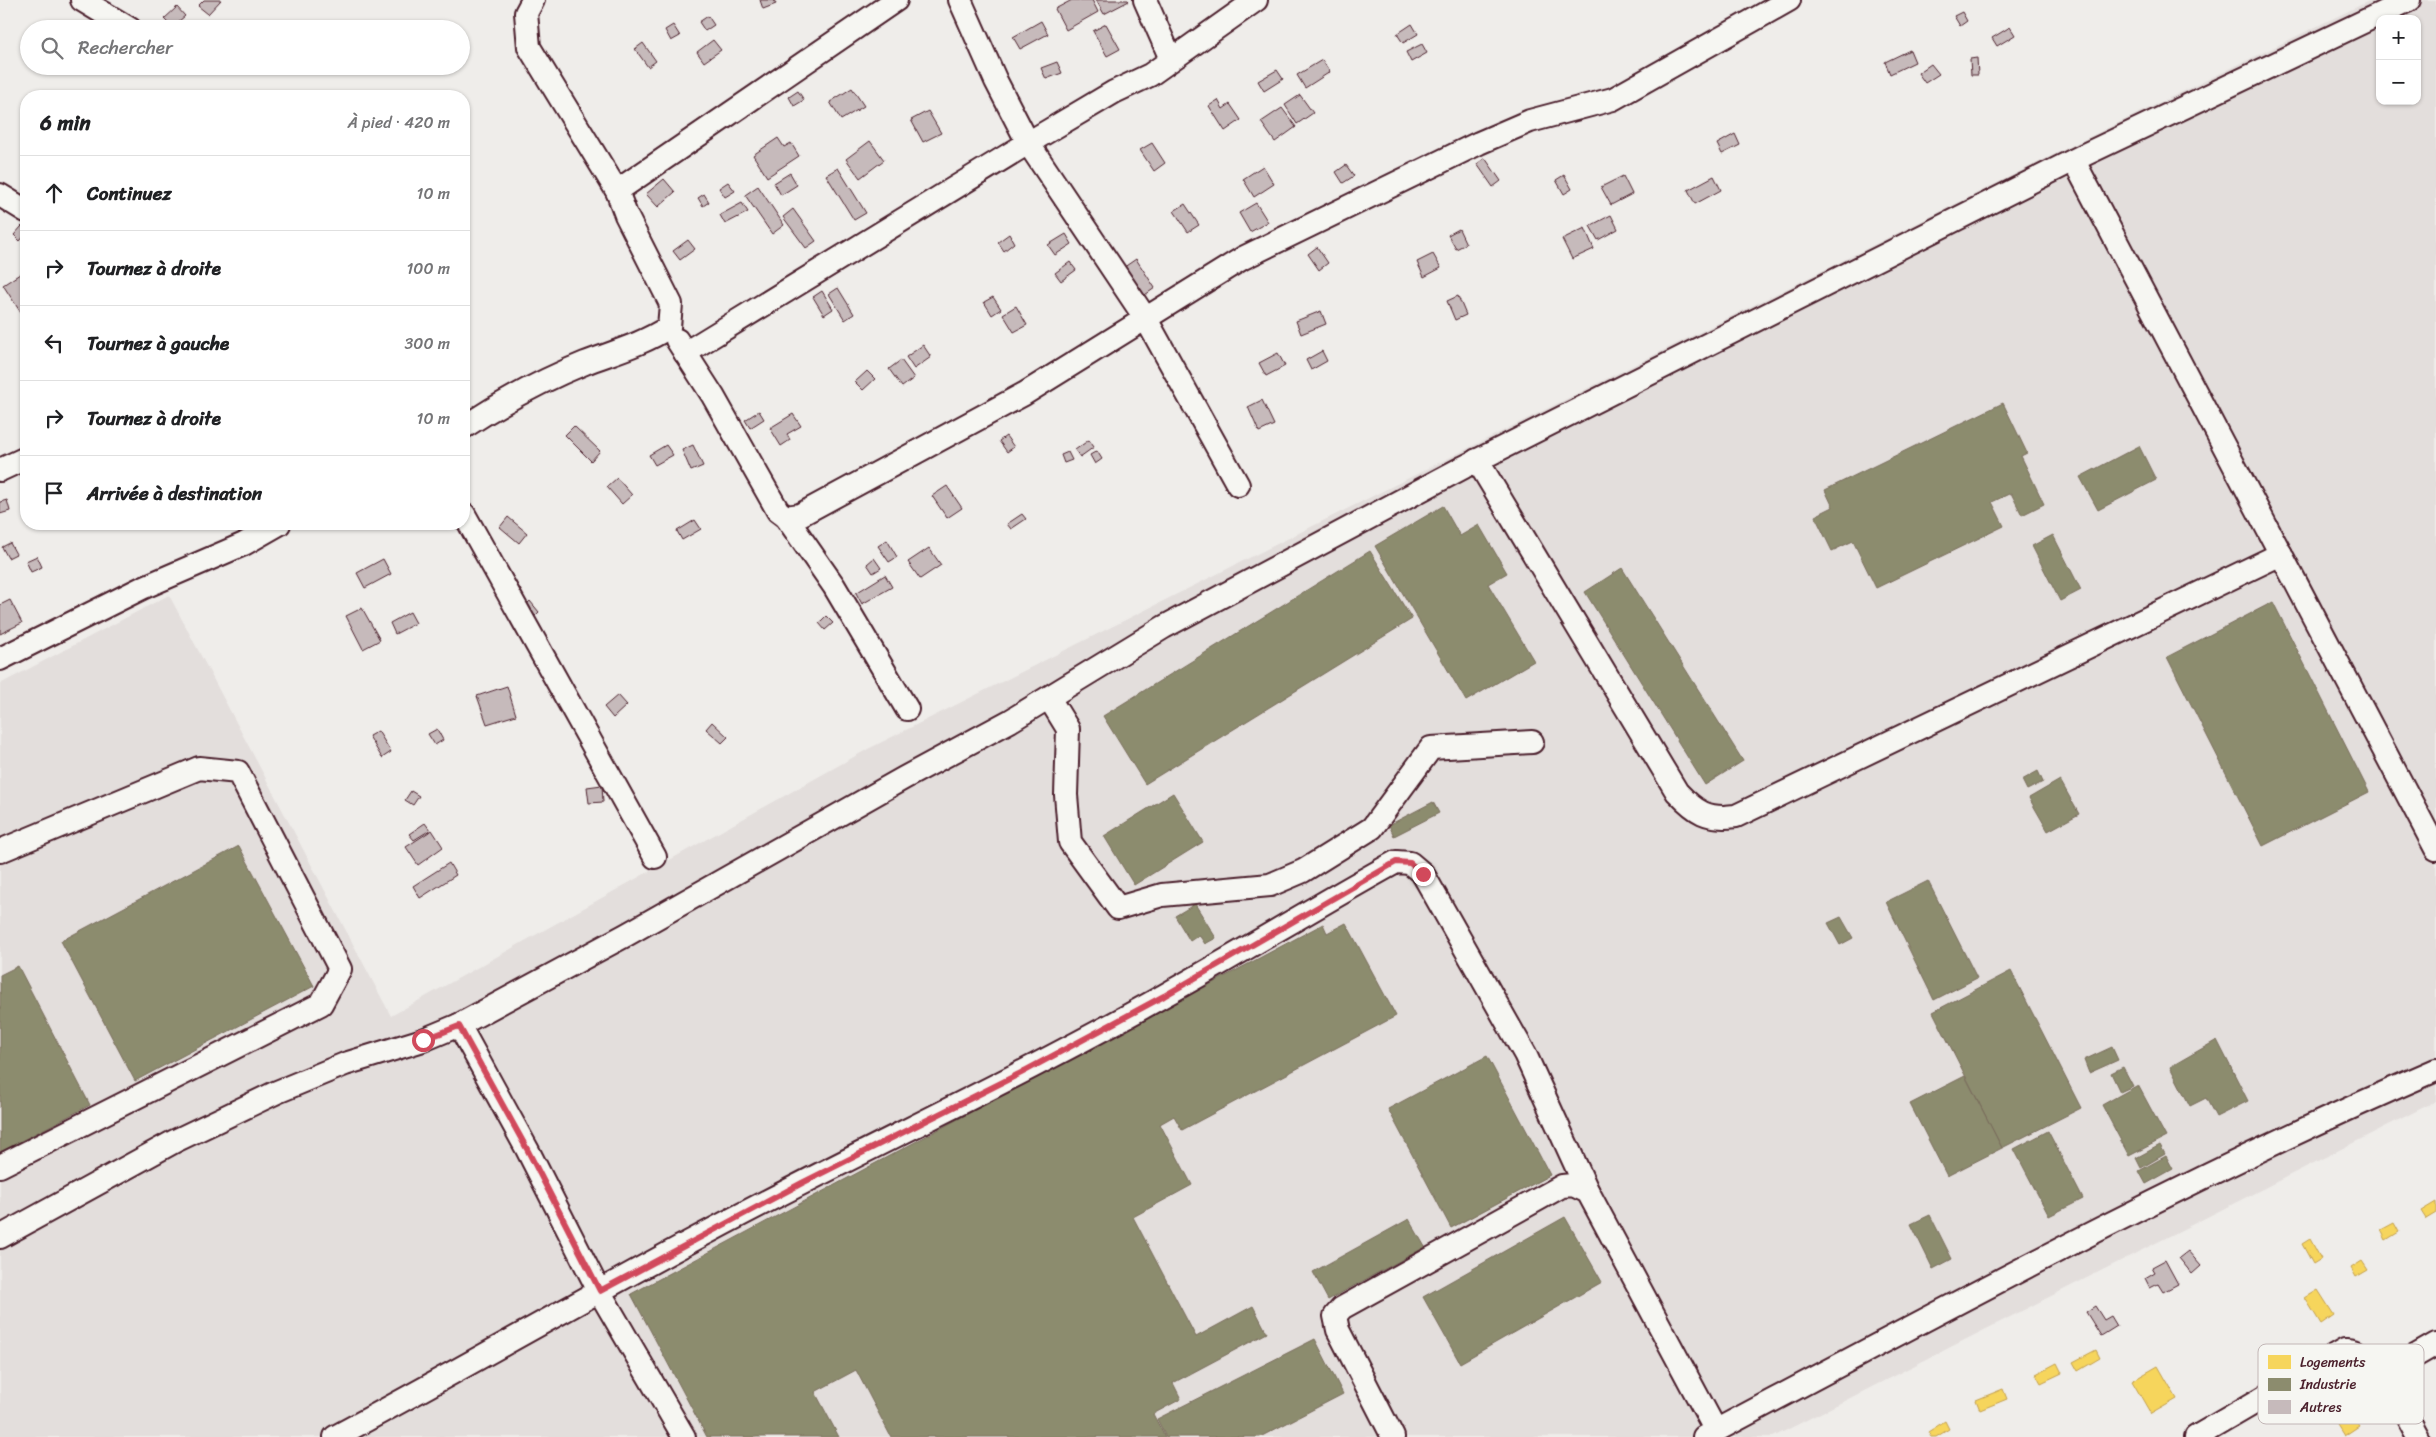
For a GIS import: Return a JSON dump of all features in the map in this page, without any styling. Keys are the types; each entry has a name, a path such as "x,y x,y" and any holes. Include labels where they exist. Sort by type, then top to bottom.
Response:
{"street":[{"path":"82,0 115,20"},
{"path":"617,191 896,0"},
{"path":"960,0 996,81 1028,143 1146,319 1238,485"},
{"path":"1145,0 1171,59"},
{"path":"685,353 1028,143 1114,92 1150,75 1256,0"},
{"path":"786,518 800,515 1015,399 1243,258 1479,143 1530,122 1613,99 1789,0"},
{"path":"0,1237 175,1141 278,1092 344,1064 423,1040 459,1026 626,935 1048,698 1164,627 1477,460 2074,160 2409,0"},
{"path":"526,4 529,47 617,191 626,215 671,304 669,327 713,396 778,511 786,518 834,586 907,709"},
{"path":"2074,160 2436,849"},
{"path":"0,195 20,208"},
{"path":"470,423 529,388 584,364 649,340 669,327"},
{"path":"1477,460 1677,792 1692,808 1716,818 1736,816 2281,554"},
{"path":"0,470 20,461"},
{"path":"470,525 655,858"},
{"path":"0,659 142,588 244,544 268,530"},
{"path":"1048,698 1068,729 1066,795 1070,842 1118,908 1162,895 1270,886 1303,871 1372,828 1431,748 1532,742"},
{"path":"0,851 199,768 238,772 340,969 321,1004 0,1166"},
{"path":"334,1437 777,1196 1021,1073 1164,996 1396,862 1410,863 1423,874 1525,1054 1588,1192 1710,1434 2032,1263 2357,1104 2436,1070"},
{"path":"459,1026 527,1149 600,1291 684,1437"},
{"path":"1393,1437 1338,1330 1335,1316 1342,1308 1562,1186 1572,1185 1588,1192"},
{"path":"2424,1351 2436,1344"},
{"path":"2196,1437 2258,1401"},
{"path":"2410,1424 2418,1437"}],"shaded area":[{"path":"2371,0 2436,0 2436,1101 1773,1437 0,1437 0,684 169,595 391,1016 868,749 2075,144"}],"building: Logements":[{"path":"2436,1202 2436,1213 2426,1219 2421,1211"},
{"path":"2394,1223 2399,1232 2386,1240 2381,1230"},
{"path":"2310,1239 2321,1259 2313,1264 2302,1244"},
{"path":"2362,1261 2368,1270 2356,1277 2351,1268"},
{"path":"2318,1290 2334,1315 2321,1324 2305,1298"},
{"path":"2096,1350 2100,1358 2078,1371 2073,1362"},
{"path":"2057,1363 2062,1373 2041,1383 2036,1374"},
{"path":"2158,1366 2177,1399 2151,1414 2132,1381"},
{"path":"2003,1389 2007,1399 1980,1410 1976,1400"},
{"path":"1945,1421 1949,1429 1936,1437 1931,1437 1928,1432"},
{"path":"2337,1424 2358,1424 2359,1426 2344,1436"}],"building: Industrie":[{"path":"2003,403 2027,453 2021,456 2044,504 2022,515 2011,493 1992,502 2004,526 1876,588 1853,541 1832,551 1815,516 1833,507 1825,490"},
{"path":"2139,446 2156,480 2098,510 2080,477"},
{"path":"1443,506 1460,536 1479,525 1507,573 1488,584 1534,661 1466,701 1375,546"},
{"path":"2053,535 2081,590 2060,601 2032,546"},
{"path":"1370,551 1412,619 1145,784 1103,716"},
{"path":"1622,568 1743,761 1705,785 1585,592"},
{"path":"2273,602 2369,792 2263,846 2167,657"},
{"path":"2038,771 2043,782 2027,790 2022,780"},
{"path":"2060,780 2079,814 2048,831 2029,798"},
{"path":"1173,793 1203,842 1134,885 1104,836"},
{"path":"1433,802 1439,813 1394,836 1389,825"},
{"path":"239,846 314,986 135,1081 61,941"},
{"path":"1928,881 1977,978 1934,1000 1886,902"},
{"path":"1195,904 1216,938 1205,944 1199,935 1190,941 1175,916"},
{"path":"1841,917 1853,938 1840,945 1828,923"},
{"path":"1346,923 1396,1016 1182,1130 1174,1116 1160,1124 1192,1185 1133,1217 1196,1337 1253,1306 1267,1333 1173,1383 1181,1399 1153,1414 1165,1437 891,1437 856,1370 815,1392 839,1437 707,1437 631,1294 1323,924 1327,933"},
{"path":"18,966 90,1105 0,1152 0,975"},
{"path":"2011,971 2081,1108 2002,1148 1933,1012"},
{"path":"2217,1040 2248,1101 2216,1117 2206,1098 2190,1106 2170,1067"},
{"path":"2112,1047 2118,1060 2089,1073 2084,1060"},
{"path":"1487,1056 1550,1175 1451,1228 1388,1109"},
{"path":"2123,1067 2133,1086 2120,1092 2111,1073"},
{"path":"1965,1076 2002,1148 1947,1176 1910,1104"},
{"path":"2138,1085 2166,1137 2129,1156 2102,1105"},
{"path":"2048,1131 2083,1199 2049,1216 2014,1149"},
{"path":"2160,1145 2165,1154 2141,1168 2136,1158"},
{"path":"2166,1156 2173,1169 2146,1184 2139,1171"},
{"path":"1930,1215 1952,1259 1933,1269 1911,1224"},
{"path":"1565,1217 1602,1282 1460,1363 1423,1297"},
{"path":"1409,1219 1425,1247 1328,1300 1313,1272"},
{"path":"1315,1339 1343,1394 1260,1437 1166,1437 1157,1419"}],"building: Autres":[{"path":"204,0 221,0 208,14 198,6"},
{"path":"760,0 774,0 776,4 763,9"},
{"path":"1072,0 1092,0 1098,12 1066,30 1055,9"},
{"path":"1096,0 1128,0 1129,1 1104,14"},
{"path":"177,7 185,16 180,20 164,19"},
{"path":"1962,12 1967,21 1960,26 1954,16"},
{"path":"708,16 714,25 705,31 699,22"},
{"path":"1041,21 1048,34 1020,49 1013,37"},
{"path":"1106,24 1120,49 1107,56 1093,31"},
{"path":"1412,24 1418,34 1403,43 1397,34"},
{"path":"673,25 680,36 671,41 665,30"},
{"path":"2010,27 2015,35 1997,46 1992,38"},
{"path":"713,40 721,50 704,62 697,52"},
{"path":"643,43 656,61 648,67 635,49"},
{"path":"1422,44 1427,53 1411,62 1406,52"},
{"path":"1910,50 1915,62 1890,74 1885,62"},
{"path":"1977,58 1978,75 1971,75 1970,59"},
{"path":"1322,60 1330,72 1305,88 1297,75"},
{"path":"1057,62 1062,73 1046,79 1041,68"},
{"path":"1931,64 1939,74 1925,83 1918,73"},
{"path":"1277,70 1283,79 1264,91 1258,81"},
{"path":"852,88 864,106 841,120 830,102"},
{"path":"798,91 804,100 794,106 789,97"},
{"path":"1300,95 1313,113 1297,124 1285,105"},
{"path":"1218,100 1223,109 1230,104 1241,120 1225,131 1209,106"},
{"path":"1282,108 1296,127 1275,142 1261,122"},
{"path":"928,111 941,133 923,142 911,120"},
{"path":"1735,134 1740,145 1722,154 1717,144"},
{"path":"778,138 784,147 791,143 799,156 767,177 753,155"},
{"path":"870,141 884,160 860,178 846,159"},
{"path":"1152,143 1165,163 1154,171 1140,150"},
{"path":"1485,158 1501,181 1493,187 1477,164"},
{"path":"1346,165 1354,176 1343,183 1336,172"},
{"path":"1263,166 1274,184 1254,197 1243,179"},
{"path":"838,168 866,213 854,220 826,175"},
{"path":"790,173 797,185 781,195 774,183"},
{"path":"1564,175 1572,189 1564,194 1556,180"},
{"path":"1623,176 1632,194 1611,205 1601,187"},
{"path":"1714,176 1721,190 1695,204 1688,190"},
{"path":"664,179 675,192 658,207 646,194"},
{"path":"728,182 735,191 725,197 719,188"},
{"path":"758,186 784,225 772,234 745,195"},
{"path":"704,194 709,202 703,206 698,198"},
{"path":"742,203 748,212 725,224 720,215"},
{"path":"1256,203 1268,222 1250,232 1239,213"},
{"path":"1185,204 1199,225 1188,232 1174,211"},
{"path":"793,209 816,241 806,248 783,217"},
{"path":"1611,215 1618,229 1598,240 1590,226"},
{"path":"20,228 20,241 14,235"},
{"path":"1585,228 1594,249 1572,259 1562,239"},
{"path":"1459,229 1466,244 1456,249 1448,235"},
{"path":"1009,234 1014,243 1004,251 998,242"},
{"path":"1066,234 1072,244 1055,255 1048,245"},
{"path":"688,240 695,249 680,260 673,251"},
{"path":"1317,247 1328,263 1319,270 1308,254"},
{"path":"1433,254 1441,268 1424,277 1417,262"},
{"path":"1136,259 1155,288 1139,299 1120,270"},
{"path":"1070,262 1076,270 1061,281 1055,273"},
{"path":"20,274 20,311 3,285"},
{"path":"838,288 854,314 845,320 829,294"},
{"path":"822,291 833,309 824,315 813,297"},
{"path":"1458,296 1466,315 1455,320 1447,301"},
{"path":"993,297 1001,309 992,315 984,302"},
{"path":"1016,306 1027,325 1014,332 1003,314"},
{"path":"1321,311 1326,324 1301,334 1296,321"},
{"path":"923,345 931,357 914,369 906,357"},
{"path":"1322,351 1327,361 1311,370 1306,360"},
{"path":"1278,353 1285,366 1266,376 1259,363"},
{"path":"901,360 914,378 902,387 889,369"},
{"path":"867,371 875,379 863,390 855,382"},
{"path":"1262,400 1274,425 1259,432 1248,407"},
{"path":"759,411 764,419 750,428 745,420"},
{"path":"793,414 801,426 787,434 790,440 781,446 770,428"},
{"path":"574,426 600,451 591,461 565,435"},
{"path":"1006,436 1014,447 1007,452 999,441"},
{"path":"1089,440 1094,447 1080,457 1075,450"},
{"path":"666,445 673,455 655,465 649,455"},
{"path":"693,445 703,466 691,471 682,450"},
{"path":"1097,451 1102,459 1095,464 1090,455"},
{"path":"1068,452 1072,460 1064,463 1061,455"},
{"path":"617,478 632,495 622,504 607,487"},
{"path":"947,486 962,508 947,518 932,496"},
{"path":"7,500 10,511 0,514 0,502"},
{"path":"1022,514 1026,519 1011,529 1007,524"},
{"path":"508,517 527,533 519,543 500,527"},
{"path":"695,520 701,529 682,540 677,531"},
{"path":"887,540 897,557 889,562 878,546"},
{"path":"10,543 16,554 8,558 2,547"},
{"path":"929,548 941,565 920,579 908,562"},
{"path":"37,556 42,567 31,572 26,561"},
{"path":"874,558 881,568 873,573 867,564"},
{"path":"383,559 391,574 365,588 357,573"},
{"path":"885,575 892,587 862,604 856,593"},
{"path":"10,600 22,623 0,634 0,605"},
{"path":"530,601 539,612 532,619 522,609"},
{"path":"362,608 380,640 363,649 346,616"},
{"path":"410,612 416,623 395,634 390,623"},
{"path":"826,616 833,623 825,630 819,623"},
{"path":"507,686 516,715 487,724 477,696"},
{"path":"618,695 627,705 613,718 604,707"},
{"path":"712,722 728,737 722,743 706,729"},
{"path":"437,729 443,740 435,745 428,734"},
{"path":"378,731 391,752 382,758 369,736"},
{"path":"602,785 603,802 589,803 587,787"},
{"path":"411,791 419,796 413,805 405,800"},
{"path":"425,823 430,830 414,840 409,834"},
{"path":"432,830 443,847 418,865 406,847"},
{"path":"449,863 456,875 420,898 413,886"},
{"path":"2188,1251 2201,1266 2192,1274 2179,1258"},
{"path":"2165,1260 2178,1284 2163,1292 2158,1284 2150,1288 2145,1278 2155,1272 2152,1267"},
{"path":"2095,1306 2104,1320 2111,1316 2117,1326 2101,1336 2086,1312"}],"route":[{"path":"423,1040 459,1026 527,1149 600,1291 709,1231 1021,1073 1164,996 1330,898 1396,862 1410,863 1423,874"}]}
